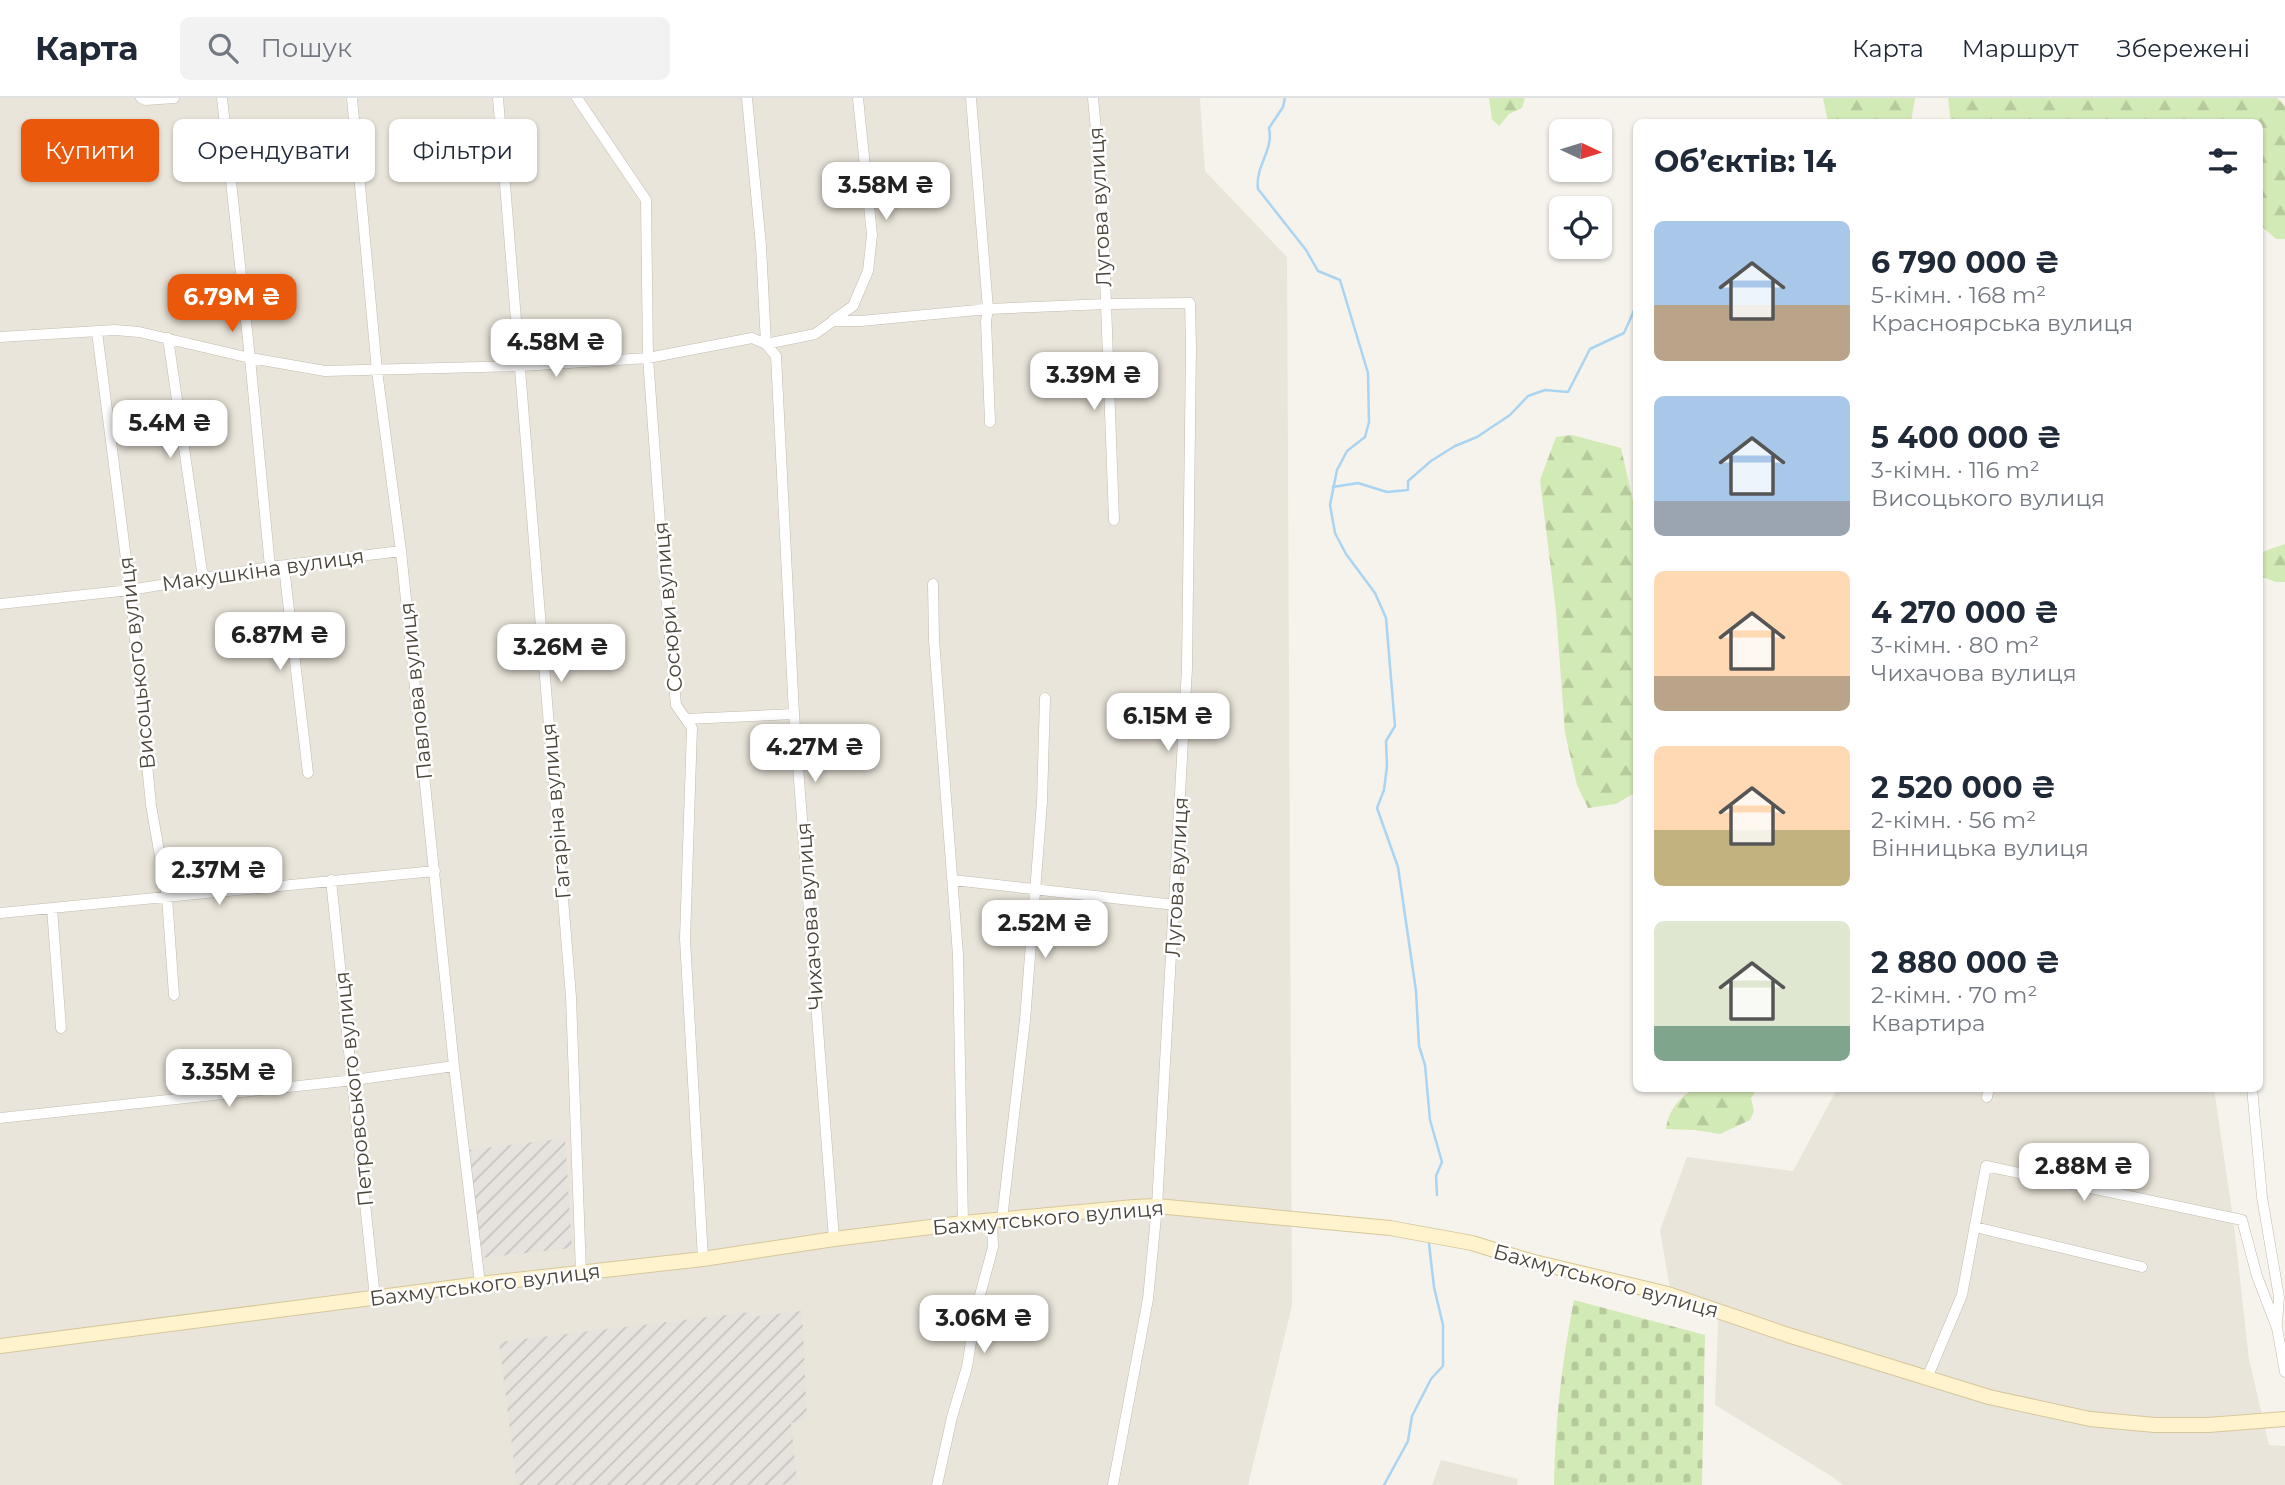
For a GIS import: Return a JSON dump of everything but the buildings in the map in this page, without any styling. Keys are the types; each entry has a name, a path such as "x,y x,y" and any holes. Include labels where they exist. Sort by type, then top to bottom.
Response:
{"main road":[{"name":"Бахмутського вулиця","path":"0,1346 481,1284 703,1259 963,1223 1157,1206 1390,1228 1472,1243 1530,1261 1668,1294 1788,1335 1989,1397 2090,1419 2155,1425 2208,1425 2285,1419"}],"street":[{"path":"141,98 174,98"},
{"path":"222,98 270,567"},
{"name":"Павлова вулиця","path":"352,98 377,371 401,551 454,1066 481,1284"},
{"name":"Гагаріна вулиця","path":"498,98 571,997 581,1273"},
{"name":"Сосюри вулиця","path":"578,98 646,200 648,358 676,705 692,727 685,939 703,1259"},
{"name":"Чихачова вулиця","path":"747,98 761,246 766,344 776,356 794,713 834,1239"},
{"path":"0,337 114,330 139,332 250,358 325,371 377,371 648,358 752,338 766,344 815,334 853,306 868,271 872,235 858,98"},
{"path":"971,98 988,309 986,321 990,422"},
{"name":"Лугова вулиця","path":"1093,98 1102,193 1106,304 1190,303 1187,668 1157,1206 1148,1299 1113,1485"},
{"path":"833,321 861,321 988,309 1106,304 1114,520"},
{"name":"Висоцького вулиця","path":"97,332 130,590 151,805 167,897 174,995"},
{"path":"168,338 202,578"},
{"name":"Макушкіна вулиця","path":"0,604 130,590 270,567 401,551"},
{"path":"284,567 308,773"},
{"path":"933,584 934,640 958,956 963,1223"},
{"path":"937,1485 952,1417 967,1367 976,1310 993,1247 1026,1020 1041,802 1045,698"},
{"path":"686,719 794,713"},
{"path":"0,913 435,870"},
{"name":"Петровського вулиця","path":"331,880 375,1298"},
{"path":"953,880 1175,905"},
{"path":"52,908 61,1028"},
{"path":"0,1118 354,1080 454,1066"},
{"path":"2252,1092 2262,1197 2279,1297 2277,1328"},
{"path":"1927,1378 1962,1295 1986,1166 2242,1220 2257,1276 2277,1328 2285,1372"},
{"path":"1976,1227 2142,1267"}],"shaded area":[{"path":"0,98 1200,98 1205,171 1287,257 1292,1306 1248,1485 0,1485"},
{"path":"1835,1092 2214,1092 2234,1225 2249,1359 2269,1445 2285,1446 2285,1485 1843,1485 1715,1405 1718,1320 1673,1307 1660,1230 1687,1157 1793,1171"},
{"path":"565,1138 572,1248 481,1258 469,1150"},
{"path":"802,1311 807,1420 791,1423 797,1482 780,1485 517,1485 499,1342 751,1312 752,1317"},
{"path":"1441,1460 1518,1479 1517,1485 1432,1485"}],"green space":[{"path":"1489,98 1525,98 1522,108 1509,114 1499,126 1492,119"},
{"path":"1823,98 1915,98 1912,119 1827,119"},
{"path":"1948,98 2277,98 2285,106 2285,239 2276,239 2263,228 2263,119 1951,119"},
{"path":"1572,435 1621,448 1633,501 1633,794 1616,804 1588,808 1577,785 1565,733 1556,611 1540,480 1556,437"},
{"path":"2285,544 2285,582 2263,577 2263,552"},
{"path":"1690,1092 1755,1092 1751,1098 1754,1111 1750,1120 1720,1134 1666,1129 1669,1117"},
{"path":"1574,1300 1705,1335 1702,1485 1554,1485 1560,1392"}],"waterway":[{"path":"1285,98 1283,107 1269,128 1269,144 1259,173 1258,189 1306,250 1318,271 1340,280 1368,373 1369,422 1365,437 1347,451 1337,470 1330,505 1335,533 1346,554 1375,593 1386,618 1395,726 1386,741 1384,790 1377,808 1398,867 1416,991 1419,1046 1425,1065 1430,1120 1442,1162 1436,1176 1437,1195"},
{"path":"1333,487 1358,483 1387,492 1408,490 1408,481 1431,461 1455,446 1477,437 1510,415 1528,396 1545,390 1568,392 1590,349 1624,333 1633,313"},
{"path":"1384,1485 1408,1441 1412,1416 1431,1379 1443,1366 1443,1325 1434,1287 1429,1244"}]}
